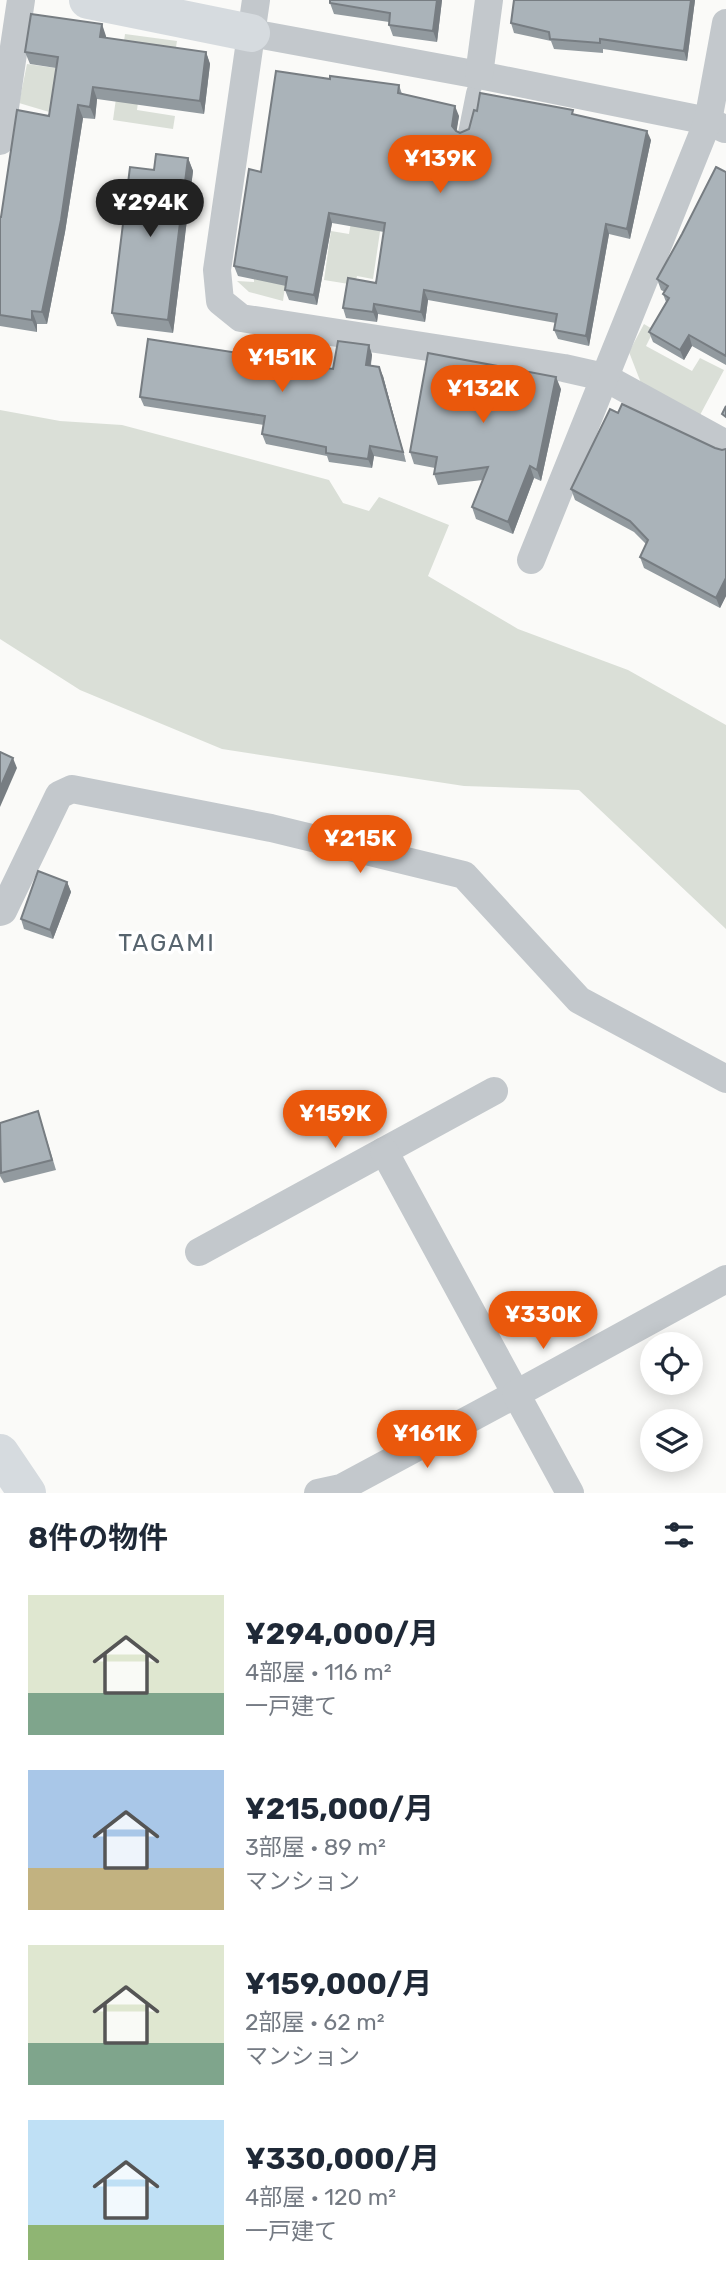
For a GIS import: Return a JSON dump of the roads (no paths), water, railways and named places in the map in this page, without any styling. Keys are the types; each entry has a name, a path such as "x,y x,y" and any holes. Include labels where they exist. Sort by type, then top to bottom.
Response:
{"street":[{"path":"0,141 21,0"},
{"path":"88,0 253,17 479,75 717,125"},
{"path":"479,75 489,0"},
{"path":"253,17 217,270 220,301 241,318 564,368 604,377 726,444"},
{"path":"531,560 604,377 717,125 726,23"},
{"path":"0,912 4,911 59,795 72,789 271,828 464,875 579,1000 726,1079"},
{"path":"199,1252 494,1091"},
{"path":"384,1151 570,1493"},
{"path":"318,1493 341,1488 726,1279"},
{"path":"0,1452 27,1493"}],"lane":[{"path":"465,133 479,75"}],"district":[{"name":"TAGAMI","path":"167,943"}]}
